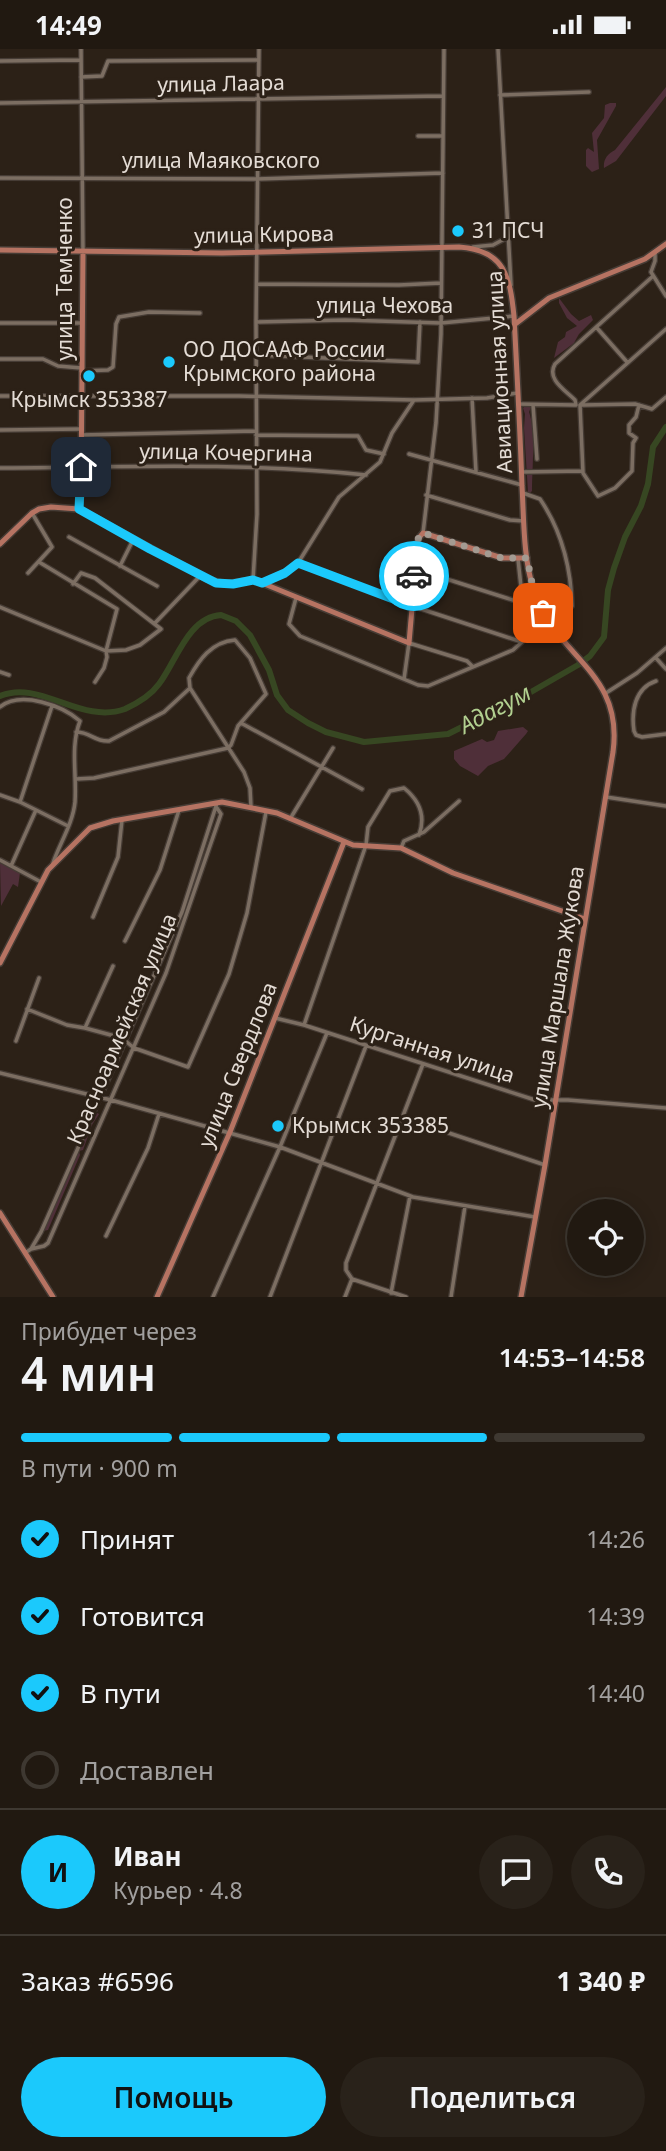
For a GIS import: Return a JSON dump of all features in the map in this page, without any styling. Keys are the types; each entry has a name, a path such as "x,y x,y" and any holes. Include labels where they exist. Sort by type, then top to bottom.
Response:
{"main road":[{"path":"514,325 559,293 655,253 666,244"},
{"name":"улица Кирова","path":"0,250 256,252 459,247 476,249 492,257 506,272 511,286"},
{"name":"улица Темченко","path":"79,509 83,252"},
{"name":"Авиационная улица","path":"511,286 527,558 537,602 549,623 600,684"},
{"path":"0,544 32,513 44,507 79,509 200,576 225,584 253,580 409,643 418,539 423,533 502,558 527,558"},
{"name":"улица Маршала Жукова","path":"521,1297 606,797 615,725 612,707 600,684"},
{"path":"0,963 53,863 90,828 122,820 217,805 266,810 344,842 401,848 453,873 585,919"},
{"name":"улица Свердлова","path":"157,1297 230,1132 344,842"},
{"path":"0,1213 29,1250 53,1297"}],"street":[{"name":"улица Темченко","path":"81,49 83,252"},
{"path":"253,580 257,514 256,252 259,49"},
{"path":"423,533 437,398 441,323 444,49"},
{"name":"Авиационная улица","path":"499,49 511,286"},
{"path":"0,61 81,60"},
{"path":"81,76 103,76 108,61 259,60"},
{"path":"500,95 589,92"},
{"name":"улица Лаара","path":"0,103 443,96"},
{"path":"418,136 442,136"},
{"name":"улица Маяковского","path":"0,178 257,179 443,173"},
{"path":"459,247 493,244 505,240 509,235"},
{"path":"655,253 652,277 666,296"},
{"path":"639,405 636,417 629,425 629,433 636,438 633,443 632,471 615,488 598,496 583,471 578,405 552,377 551,370 564,354 597,328 609,314 639,291 652,277"},
{"path":"257,284 442,283"},
{"path":"0,359 43,359 58,366 81,370 108,370 113,367 116,324 121,316 200,313"},
{"name":"улица Чехова","path":"256,322 345,320 441,323 514,316"},
{"path":"256,355 418,362 420,322"},
{"path":"0,323 82,323"},
{"path":"597,328 627,362"},
{"path":"578,405 666,329"},
{"path":"0,395 414,400 517,393"},
{"path":"518,404 639,405 652,409 666,397"},
{"path":"472,398 476,472"},
{"path":"262,583 285,573 298,563 339,497 380,462 392,433 414,400"},
{"path":"533,405 537,459"},
{"path":"0,430 358,436 366,450 384,454"},
{"path":"409,454 522,485"},
{"name":"улица Кочергина","path":"0,468 256,468 366,475"},
{"path":"522,472 583,471"},
{"path":"523,493 540,499 560,532 572,592 572,606"},
{"path":"426,495 510,520 524,521"},
{"path":"28,573 52,547 32,513"},
{"path":"69,537 157,586"},
{"path":"120,566 133,540"},
{"path":"415,569 519,602 522,596 518,559"},
{"path":"39,562 117,609 104,668 96,683"},
{"path":"296,599 289,624 300,636 418,685 428,686 513,650 522,642 412,606 298,563"},
{"path":"0,607 106,651 127,650 140,645 161,629 95,578 81,573 73,584"},
{"path":"155,623 200,576"},
{"path":"76,779 94,778 228,748 238,726 266,694 250,658 235,640 207,651 188,678 190,688 228,748 247,781 251,807"},
{"path":"404,679 409,643 467,661 472,666"},
{"path":"606,693 637,673 666,648"},
{"path":"656,658 666,669"},
{"path":"0,672 9,675"},
{"path":"656,681 643,687 638,693 634,731 642,737 666,734"},
{"path":"76,732 89,734 99,741 109,741 151,721 190,688"},
{"path":"0,707 14,700 25,700 52,706 80,721 76,732 75,804 53,863"},
{"path":"20,802 52,706"},
{"path":"241,723 362,789"},
{"path":"290,819 333,748"},
{"path":"304,1025 366,845 368,827 390,791 404,788 420,809 424,823 419,835"},
{"path":"0,795 68,825"},
{"path":"606,797 666,806"},
{"path":"401,848 404,841 419,835 459,801"},
{"name":"Красноармейская улица","path":"29,1250 41,1232 182,912 217,805"},
{"name":"Красноармейская улица","path":"29,1250 44,1247 48,1243 134,1048 181,934 220,814 217,805"},
{"path":"11,866 36,810"},
{"path":"125,940 160,870 179,810"},
{"path":"27,1009 67,1025 122,1038 134,1048 188,1067 229,974 247,913 266,810"},
{"path":"93,917 118,857 122,820"},
{"path":"0,860 41,883"},
{"path":"85,1028 113,966"},
{"path":"16,1041 39,978"},
{"name":"Курганная улица","path":"274,1017 535,1100 666,1108"},
{"path":"213,1297 327,1033"},
{"path":"270,1297 366,1046"},
{"path":"406,1297 352,1279 346,1270 346,1263 423,1065"},
{"path":"0,1073 230,1132 322,1161 410,1196 535,1217"},
{"path":"106,1236 146,1151 159,1114"},
{"path":"404,1118 545,1165"},
{"path":"391,1293 410,1196"},
{"path":"451,1297 465,1205"},
{"path":"345,1297 352,1279"}],"shaded area":[{"path":"666,87 666,96 616,161 604,168 608,155"},
{"path":"616,103 616,106 597,140 599,169 592,172 586,166 586,150 588,148 594,152 592,133 604,118 605,105"},
{"path":"559,298 579,321 591,315 593,320 574,343 554,358 558,342 565,337 566,332 577,326 567,318"},
{"path":"526,405 531,407 529,412 533,440 530,493 523,408"},
{"path":"523,727 528,731 504,759 488,766 478,776 460,766 454,759 454,751 482,739 487,742 494,740 498,731"},
{"path":"0,863 20,873 18,887 13,884 1,906"},
{"path":"95,1112 99,1114 83,1150 79,1151 80,1155 48,1230 43,1231"}],"waterway":[{"name":"Адагум","path":"0,696 15,692 30,693 93,711 125,709 156,688 191,632 210,618 221,615 236,621 250,635 269,670 277,695 288,710 308,723 326,732 364,742 448,734 578,665 590,656 604,637 608,590 614,568 625,537 641,506 648,484 653,447 666,427"}],"way so far":[{"path":"414,576 418,539 423,533 502,558 527,558 537,602 543,613"}],"place":[{"name":"31 ПСЧ","path":"458,231"},
{"name":"ОО ДОСААФ России Крымского района","path":"169,362"},
{"name":"Крымск 353387","path":"89,376"},
{"name":"Крымск 353385","path":"278,1126"}],"route":[{"path":"81,467 79,509 216,583 240,584 253,580 262,583 285,573 298,563 412,606 414,576"}]}
